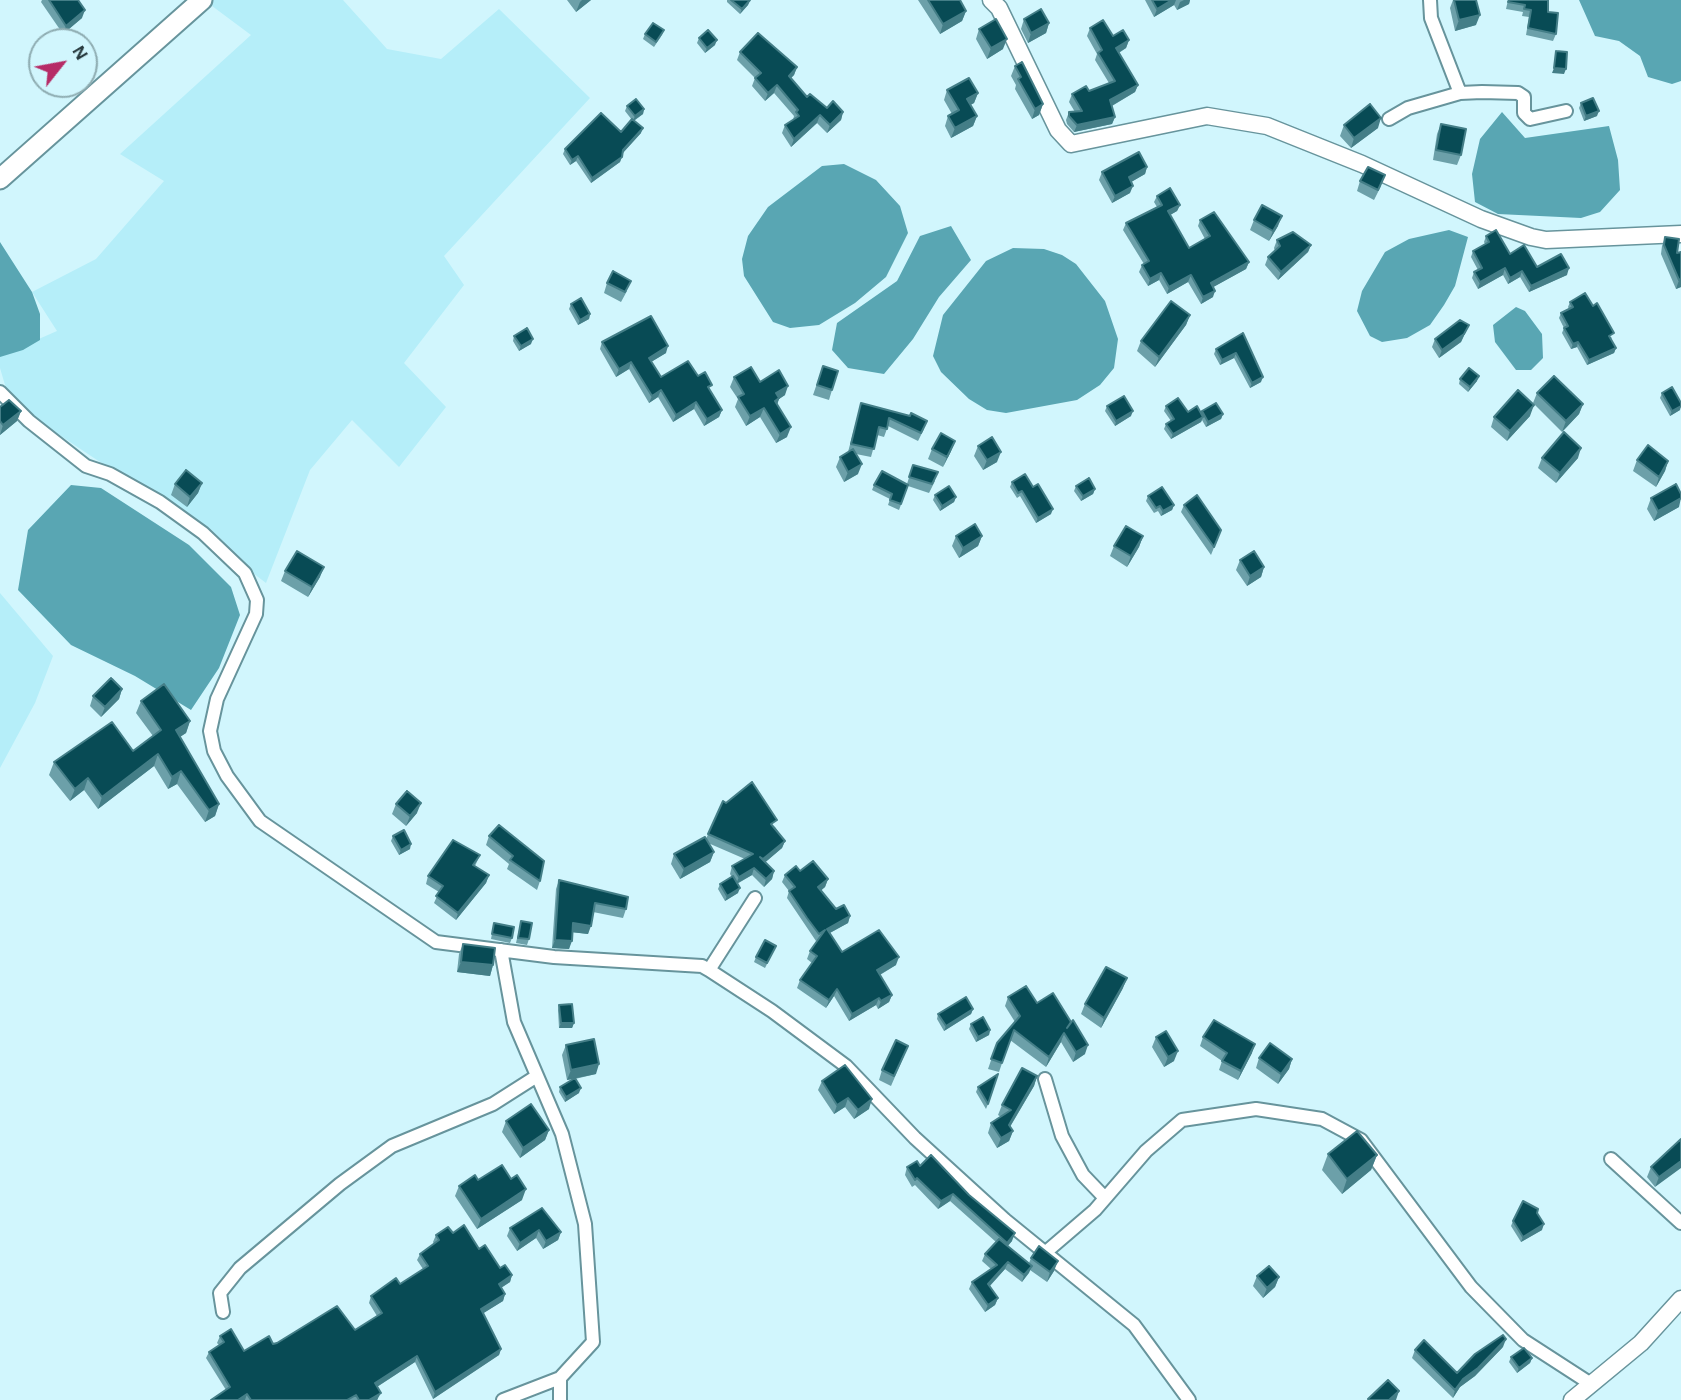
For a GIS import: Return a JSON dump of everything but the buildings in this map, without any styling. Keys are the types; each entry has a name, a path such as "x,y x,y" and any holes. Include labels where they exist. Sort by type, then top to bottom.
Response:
{"main road":[{"path":"0,179 201,0"}],"street":[{"path":"991,0 999,8 1058,130 1071,144 1207,116 1267,126 1362,164 1481,219 1531,237 1546,240 1681,234"},
{"path":"1430,0 1431,18 1460,93"},
{"path":"1389,119 1408,108 1460,93 1518,93 1524,97 1524,113 1530,119 1566,111"},
{"path":"0,392 29,421 86,466 110,474 160,502 203,533 245,573 257,600 257,614 217,699 210,731 214,751 227,776 260,821 436,942 554,957 702,965 772,1011 846,1066 915,1138 1005,1220 1134,1325 1189,1400"},
{"path":"709,970 755,898"},
{"path":"501,950 514,1022 562,1135 585,1224 593,1342 560,1378 503,1400"},
{"path":"223,1312 220,1293 240,1268 340,1184 391,1146 493,1104 537,1076"},
{"path":"1045,1079 1062,1136 1083,1175 1105,1198"},
{"path":"1046,1252 1105,1198 1146,1151 1182,1120 1256,1109 1322,1119 1361,1140 1471,1287 1523,1340 1591,1384"},
{"path":"1611,1159 1681,1223"},
{"path":"1572,1400 1641,1343 1681,1299"},
{"path":"559,1400 560,1378"}],"shaded area":[{"path":"204,0 343,0 387,49 441,59 499,9 590,98 444,256 464,285 404,363 446,407 399,467 352,420 310,470 266,583 160,502 10,402 0,368 0,356 57,331 32,292 96,259 164,181 120,154 251,35"},
{"path":"1579,0 1681,0 1681,81 1672,84 1648,77 1640,56 1619,41 1595,36"},
{"path":"1502,112 1525,138 1609,126 1618,160 1620,190 1600,212 1581,218 1498,214 1475,202 1472,174 1480,139"},
{"path":"844,164 876,180 900,206 908,233 886,277 855,303 819,325 790,328 773,322 744,276 742,259 748,236 768,207 822,166"},
{"path":"951,226 971,260 939,297 913,339 884,374 848,368 832,350 837,323 897,281 920,236"},
{"path":"1449,230 1468,237 1455,286 1430,325 1407,338 1382,342 1370,336 1357,311 1362,291 1385,252 1409,239"},
{"path":"0,242 32,292 40,314 40,340 23,350 0,357"},
{"path":"1013,248 1044,249 1062,255 1076,264 1105,301 1118,339 1114,368 1100,385 1077,400 1006,413 987,410 969,399 941,372 933,356 943,315 986,261"},
{"path":"1516,307 1525,311 1542,334 1543,358 1531,370 1516,370 1495,342 1493,325"},
{"path":"71,485 101,488 189,545 231,587 240,615 219,668 191,710 135,676 71,645 18,590 28,530"},
{"path":"0,593 53,656 35,703 0,768"}]}
